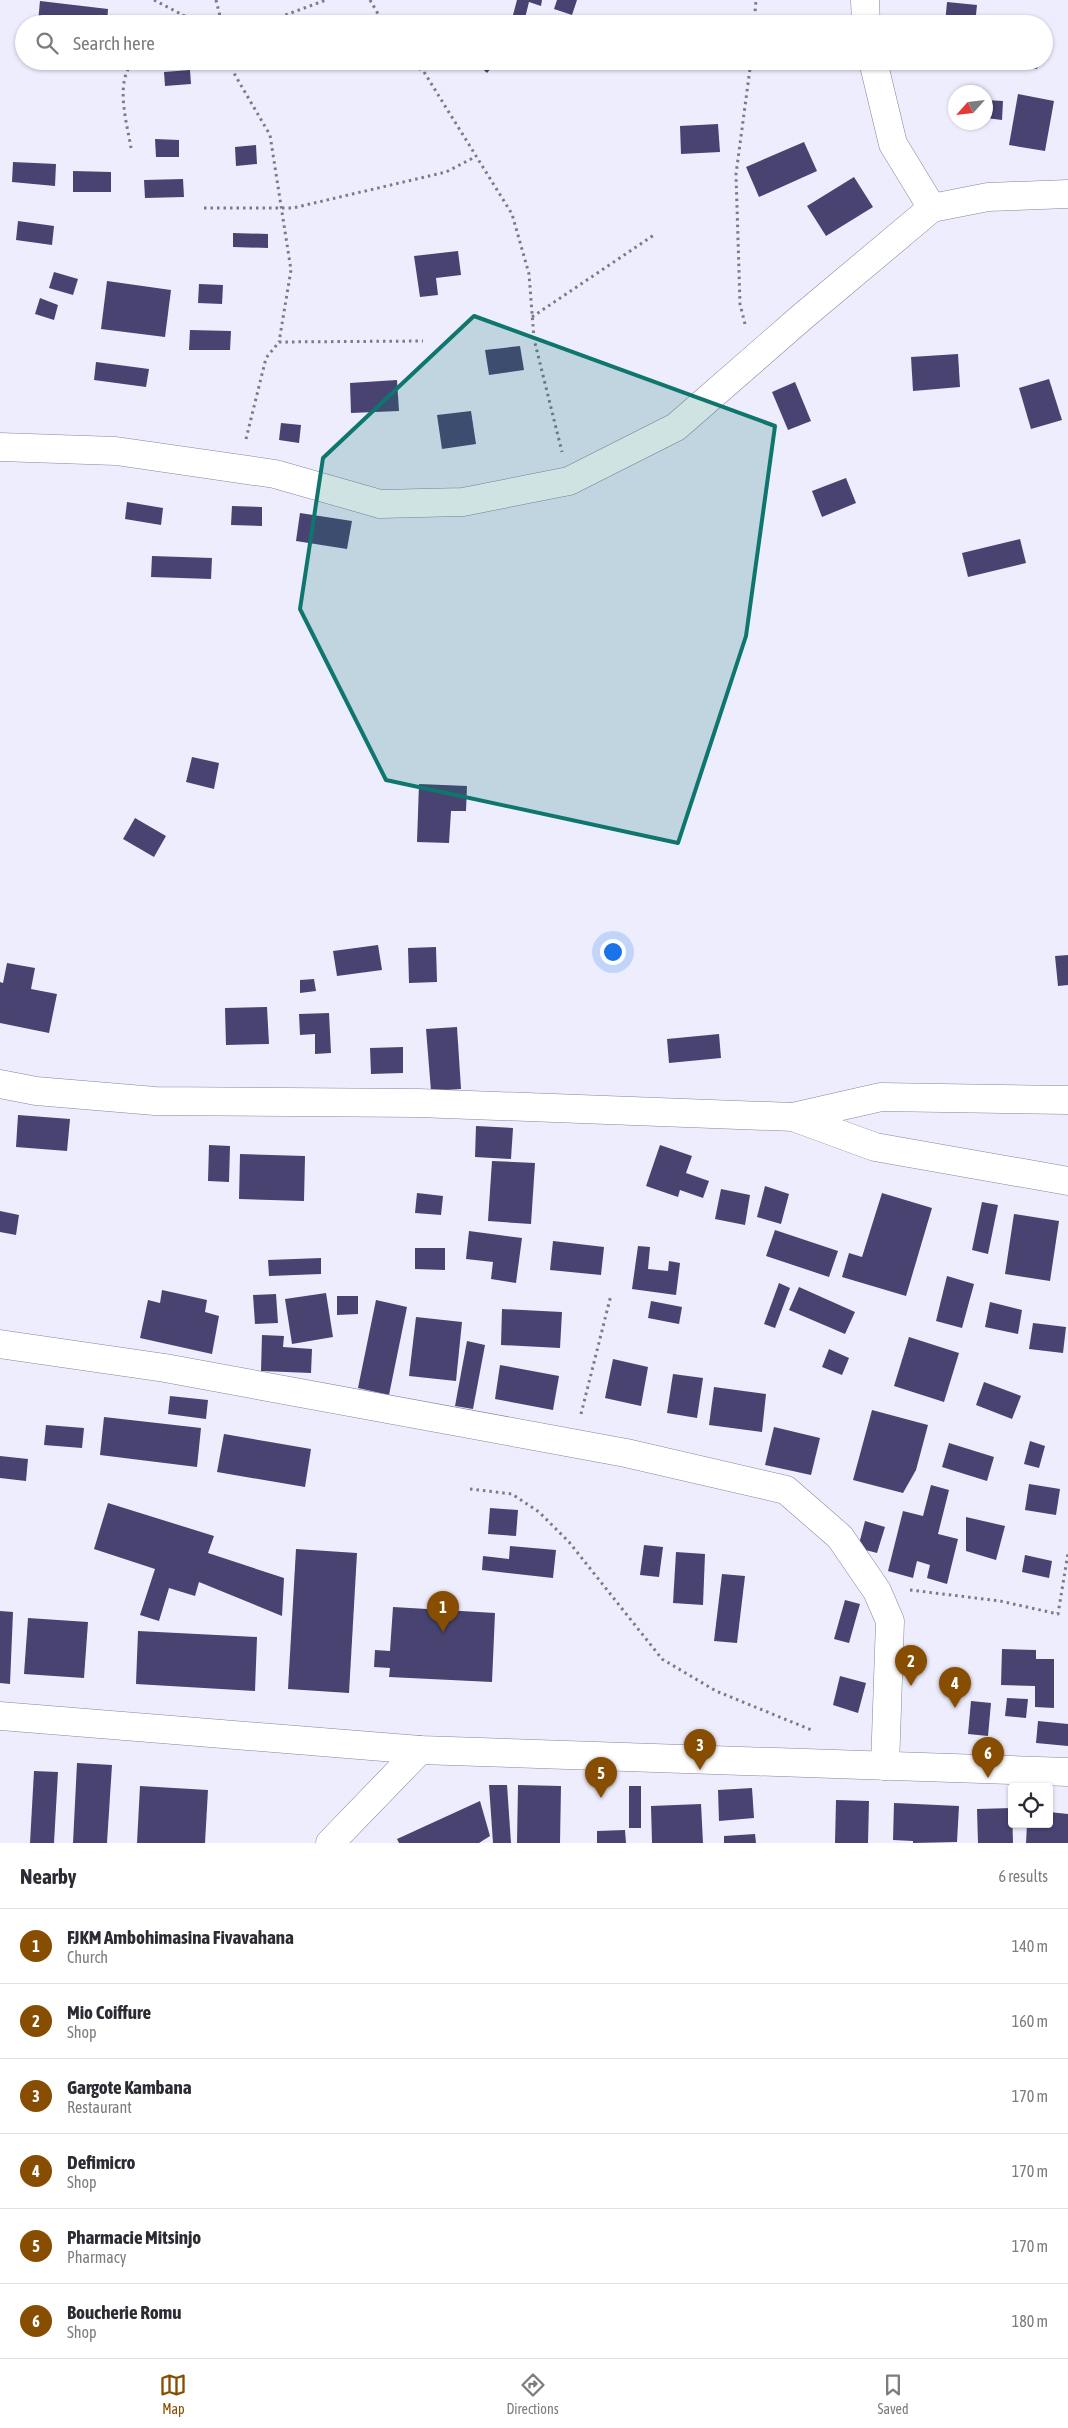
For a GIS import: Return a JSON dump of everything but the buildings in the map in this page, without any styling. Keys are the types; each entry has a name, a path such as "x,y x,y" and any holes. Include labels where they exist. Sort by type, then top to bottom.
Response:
{"street":[{"path":"865,0 866,15"},
{"path":"875,70 893,144 932,208"},
{"path":"0,447 116,451 239,468 275,474 380,504 463,502 569,482 676,427 932,208 988,197 1068,194"},
{"path":"0,1084 36,1091 156,1101 418,1103 793,1117 881,1097 1068,1100"},
{"path":"793,1117 875,1147 1068,1181"},
{"path":"0,1344 164,1368 573,1443 626,1453 786,1490 840,1537 878,1591 890,1621 885,1766"},
{"path":"0,1716 420,1750 1068,1772"},
{"path":"330,1843 420,1750"}],"path":[{"path":"154,0 182,15"},
{"path":"216,0 220,15"},
{"path":"285,15 326,0"},
{"path":"370,0 379,15"},
{"path":"755,15 756,0"},
{"path":"128,70 122,96 131,148"},
{"path":"234,70 270,135 291,270 279,342 266,358 239,468"},
{"path":"421,70 512,214 529,274 534,339 569,482"},
{"path":"750,70 736,174 740,304 754,359"},
{"path":"204,208 293,208 446,172 475,157"},
{"path":"532,318 654,235"},
{"path":"279,342 423,341"},
{"path":"573,1443 611,1295"},
{"path":"470,1488 512,1494 539,1512 569,1542 662,1660 716,1691 821,1734"},
{"path":"878,1591 905,1589 1000,1602 1058,1614 1068,1553"}],"highlighted area":[{"path":"474,316 775,426 746,636 678,843 386,780 300,609 323,458"}],"place":[{"name":"FJKM Ambohimasina Fivavahana","path":"443,1632"},
{"name":"Mio Coiffure","path":"911,1686"},
{"name":"Defimicro","path":"955,1708"},
{"name":"Gargote Kambana","path":"700,1770"},
{"name":"Boucherie Romu","path":"988,1778"},
{"name":"Pharmacie Mitsinjo","path":"601,1798"}]}
